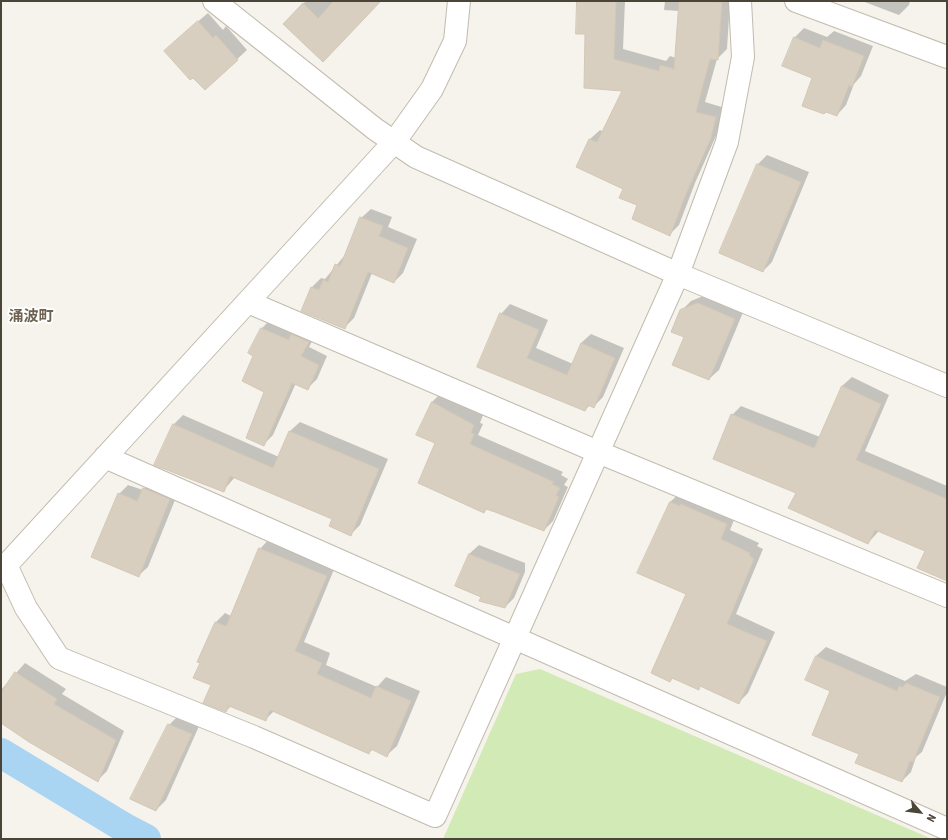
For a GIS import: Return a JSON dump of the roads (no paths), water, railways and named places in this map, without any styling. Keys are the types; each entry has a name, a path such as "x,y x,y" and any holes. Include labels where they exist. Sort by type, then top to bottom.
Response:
{"street":[{"path":"214,1 375,129 416,157 678,274 947,386"},
{"path":"459,1 455,41 432,90 395,142 4,568 26,608 59,658 254,737 435,816 678,274 727,142 743,57 740,1"},
{"path":"796,1 947,57"},
{"path":"248,302 598,452 947,596"},
{"path":"105,457 515,639 947,828"}],"waterway":[{"path":"1,753 125,828 146,839"}],"district":[{"name":"涌波町","path":"31,317"}]}
